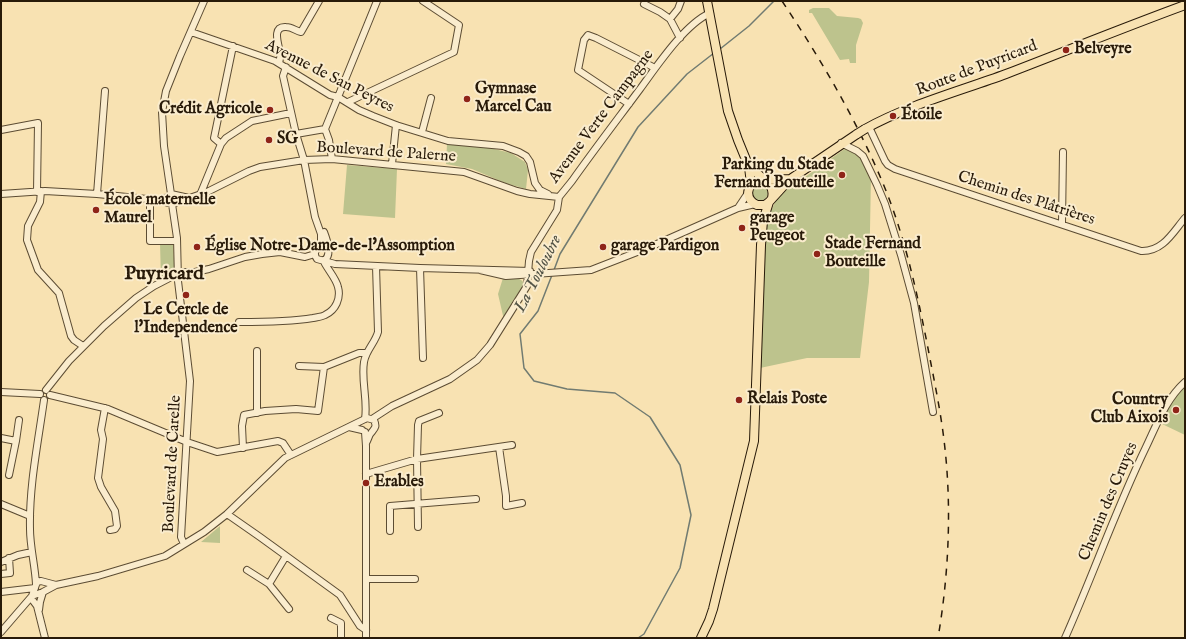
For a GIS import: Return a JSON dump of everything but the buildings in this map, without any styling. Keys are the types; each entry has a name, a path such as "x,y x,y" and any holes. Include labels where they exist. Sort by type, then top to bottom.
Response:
{"main road":[{"path":"701,638 713,609 754,441 757,311 763,221 761,209 749,198 748,193 751,184 751,175 730,118 707,1"},
{"name":"Route de Puyricard","path":"771,200 789,180 841,143 867,128 934,100 1185,5"},
{"path":"745,156 751,168 772,187 774,192 763,221"},
{"path":"751,184 759,180 766,181"},
{"name":"Route de Puyricard","path":"766,181 779,183 789,180"},
{"path":"756,204 765,204 771,200"}],"street":[{"name":"Boulevard de Carelle","path":"39,590 98,576 165,556 184,544 181,537 190,381 178,281 177,241 164,140 162,112 166,91 204,1"},
{"path":"279,62 280,56 276,35 277,32 280,28 285,27 301,32 319,1"},
{"path":"332,159 329,140 325,130 377,1"},
{"path":"348,102 454,52 459,25 423,1"},
{"path":"670,19 678,9 681,1"},
{"path":"644,4 670,19 680,38"},
{"name":"Avenue Verte Campagne","path":"368,420 379,415 392,406 450,379 477,360 498,334 527,286 531,252 557,210 559,197 668,50 695,23 710,13"},
{"name":"Avenue de San Peyres","path":"191,32 279,62 330,95 348,102 359,110 396,125 448,141 503,146 519,152 526,156 530,162 533,168 534,179 540,190 550,196"},
{"path":"629,104 578,70 584,40 588,35 596,38 656,68"},
{"path":"221,144 214,138 233,46"},
{"path":"239,322 271,322 325,316 334,309 338,301 338,287 333,276 328,270 324,247 321,246 321,234 317,223 304,160 291,113 283,76 286,67"},
{"path":"97,194 106,91"},
{"path":"422,132 431,98"},
{"path":"200,195 221,144 226,138 252,121 291,113"},
{"path":"1,130 38,123 40,202 28,226 27,240 38,270 59,293 71,336 83,346"},
{"path":"392,164 396,125"},
{"name":"Chemin des Plâtrières","path":"867,128 885,161 888,165 895,169 1141,251 1155,249 1164,242 1185,218"},
{"path":"296,134 325,130"},
{"path":"841,143 857,151 863,156 885,204 914,304 933,412"},
{"path":"1062,224 1063,152"},
{"name":"Boulevard de Palerne","path":"172,199 190,198 200,195 260,167 304,160 332,159 464,172 517,191 559,197"},
{"path":"1,194 39,192 97,194 153,200 172,199"},
{"path":"738,208 748,193"},
{"path":"153,200 150,241 177,241"},
{"path":"317,223 325,233 326,257 335,264 559,273 591,270 650,247 738,208 756,204"},
{"path":"315,254 316,249 321,246"},
{"path":"44,400 49,398 48,393 69,361 83,346 136,298 154,286 181,272 195,272 209,269 245,257 280,252 305,257 315,254"},
{"path":"315,254 318,259 326,257"},
{"path":"349,427 366,432 376,428 368,420 366,410 364,363 366,353 376,340 378,332 376,266"},
{"path":"420,268 422,358"},
{"path":"257,351 257,413"},
{"path":"299,366 324,367 359,353 366,353"},
{"path":"243,448 242,426 244,415 296,409 318,411 324,367"},
{"name":"Chemin des Cruyes","path":"1065,638 1098,562 1129,482 1168,402 1185,382"},
{"path":"1,392 40,394 42,391 105,408 187,442 217,452 278,441 283,443 291,455"},
{"path":"40,394 41,399 44,400"},
{"path":"39,590 32,552 30,516 32,480 44,400"},
{"path":"105,408 101,430 102,439 98,478 101,487 116,515 117,526 115,529 110,530"},
{"path":"418,527 417,459 419,422 439,413"},
{"path":"9,475 19,420"},
{"path":"184,544 204,532 227,514 285,458 349,427 368,420"},
{"path":"366,638 366,432 360,426 368,420"},
{"path":"1,438 16,441"},
{"path":"366,474 417,459 512,445"},
{"path":"499,447 506,506 522,503"},
{"path":"390,531 390,506 476,499"},
{"path":"1,504 30,516"},
{"path":"227,514 340,595 360,626 366,630"},
{"path":"1,562 9,558 32,552"},
{"path":"269,584 286,556"},
{"path":"1,574 10,573 9,558"},
{"path":"247,570 269,584 289,609"},
{"path":"1,632 31,597 39,590 46,587 35,572"},
{"path":"366,579 415,579"},
{"path":"39,611 39,582 44,583"},
{"name":"Boulevard de Carelle","path":"44,583 56,585"},
{"path":"1,592 39,590"},
{"path":"31,597 39,611 45,638"},
{"path":"330,618 341,623 341,638"}],"green space":[{"path":"813,8 829,8 837,16 861,19 863,23 856,45 856,63 850,63 849,59 840,60 812,13 809,13 809,10"},
{"path":"447,144 490,148 511,153 525,162 528,170 526,189 505,183 472,169 446,164"},
{"name":"Stade Fernand Bouteille","path":"846,148 859,155 871,176 869,282 860,358 807,358 760,368 764,226 778,196"},
{"path":"347,165 397,169 395,218 343,214"},
{"path":"757,185 763,185 768,190 766,199 763,201 757,201 752,196 752,190"},
{"path":"160,243 173,243 175,276 161,280"},
{"path":"503,278 518,278 524,283 523,288 504,320 498,294"},
{"name":"Country Club Aixois","path":"1185,384 1185,435 1160,423 1171,401"},
{"path":"220,526 220,543 201,542"}],"waterway":[{"name":"La Touloubre","path":"720,49 749,26 774,1"},
{"name":"La Touloubre","path":"554,270 560,254 638,127 687,74 714,53"},
{"name":"La Touloubre","path":"552,275 538,311 520,334 524,368 534,381 567,389 615,393 650,417 680,465 691,515 680,568 644,634 638,638"}],"railway":[{"path":"782,1 836,88 872,157 897,221 914,281 938,403 944,440 948,489 949,514 947,564 938,638"}],"place":[{"name":"Belveyre","path":"1066,50"},
{"name":"Gymnase Marcel Cau","path":"467,99"},
{"name":"Crédit Agricole","path":"270,110"},
{"name":"Étoile","path":"893,116"},
{"name":"SG","path":"269,140"},
{"name":"Parking du Stade Fernand Bouteille","path":"842,175"},
{"name":"École maternelle Maurel","path":"96,210"},
{"name":"garage Peugeot","path":"742,228"},
{"name":"Église Notre-Dame-de-l'Assomption","path":"197,247"},
{"name":"garage Pardigon","path":"603,247"},
{"name":"Stade Fernand Bouteille","path":"817,254"},
{"name":"Le Cercle de l'Independence","path":"186,295"},
{"name":"Relais Poste","path":"739,400"},
{"name":"Country Club Aixois","path":"1176,410"},
{"name":"Erables","path":"366,483"}],"district":[{"name":"Puyricard","path":"164,275"}]}
